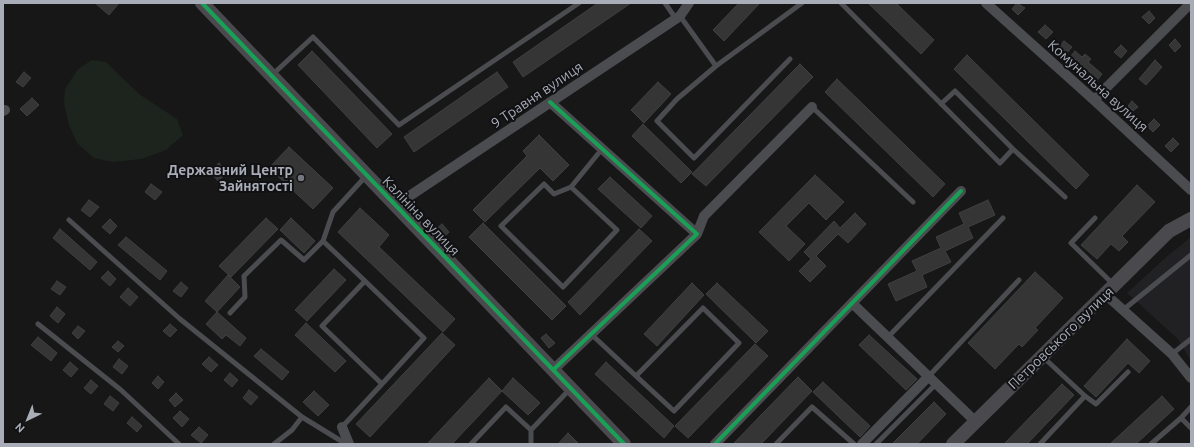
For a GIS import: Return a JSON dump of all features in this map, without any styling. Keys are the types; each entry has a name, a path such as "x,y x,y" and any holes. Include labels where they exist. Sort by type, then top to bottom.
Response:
{"street":[{"name":"Калініна вулиця","path":"202,3 624,444"},
{"name":"9 Травня вулиця","path":"396,205 678,18 689,3"},
{"name":"Комунальна вулиця","path":"986,3 1191,190"},
{"path":"1094,100 1191,3"},
{"path":"550,102 697,234"},
{"path":"553,370 697,234 704,216 812,107"},
{"path":"715,444 960,191"},
{"name":"Петровського вулиця","path":"953,444 1169,231 1191,219"},
{"path":"1109,290 1123,310 1172,354 1191,378"},
{"path":"852,303 975,421"},
{"path":"862,444 929,376"},
{"path":"342,427 349,444"}],"lane":[{"path":"271,75 313,37 399,125 579,3"},
{"path":"665,3 716,66"},
{"path":"790,59 694,158 657,121 677,99 716,66 802,3"},
{"path":"841,3 1000,162 1013,149"},
{"path":"941,104 955,91 1013,149 1065,197"},
{"path":"812,107 913,202"},
{"path":"571,187 617,230 563,287 501,226 544,184 554,194 571,187 602,149"},
{"path":"230,314 245,297 244,276 281,240 304,260 323,241 333,212 367,175"},
{"path":"888,337 1003,218"},
{"path":"1095,218 1071,243 1109,290"},
{"path":"69,220 180,319 302,417 346,444"},
{"path":"323,241 424,338 342,427"},
{"path":"1123,310 1191,255"},
{"path":"929,376 1019,280"},
{"path":"364,281 322,326 382,384"},
{"path":"591,334 636,376 674,411 739,343 703,308 636,376"},
{"path":"38,324 121,390 179,444"},
{"path":"1172,354 1191,339"},
{"path":"1042,356 1085,396 1096,404 1128,372"},
{"path":"876,444 936,383"},
{"path":"531,444 531,430 570,388"},
{"path":"1040,444 1085,396"},
{"path":"776,444 812,406 854,444"},
{"path":"471,444 506,407 531,430"},
{"path":"1151,444 1181,418 1191,407"},
{"path":"274,444 292,430 302,417"},
{"path":"1181,418 1191,428"}],"shaded area":[{"path":"92,60 106,62 139,94 177,119 183,135 166,150 141,159 113,162 94,158 77,143 69,125 64,103 65,89 78,69"},
{"path":"1191,237 1191,361 1178,339 1127,293 1164,259"}],"building":[{"path":"95,3 119,3 109,15"},
{"path":"598,3 631,3 523,77 513,62"},
{"path":"739,3 760,3 724,41 713,30"},
{"path":"868,3 896,3 934,40 921,54"},
{"path":"1017,3 1025,8 1018,15 1012,9"},
{"path":"1149,11 1155,18 1149,24 1142,17"},
{"path":"1045,25 1053,32 1046,39 1038,32"},
{"path":"1175,39 1181,46 1175,52 1169,45"},
{"path":"1064,41 1072,47 1065,55 1058,48"},
{"path":"1121,45 1127,51 1121,58 1114,52"},
{"path":"312,51 392,134 377,148 298,65"},
{"path":"1075,51 1082,57 1085,54 1091,59 1088,62 1102,74 1096,82 1089,76 1091,73 1071,56"},
{"path":"967,55 1089,175 1076,189 954,69"},
{"path":"1155,60 1162,67 1146,85 1139,79"},
{"path":"800,64 813,77 706,186 692,174"},
{"path":"24,72 31,78 23,87 16,82"},
{"path":"497,72 508,87 414,152 404,137"},
{"path":"837,79 945,184 933,197 825,92"},
{"path":"658,82 671,94 644,123 631,110"},
{"path":"32,98 39,105 27,116 20,109"},
{"path":"1132,101 1138,107 1133,111 1128,106"},
{"path":"1154,119 1160,125 1153,132 1147,126"},
{"path":"643,124 692,172 681,183 632,136"},
{"path":"539,135 569,165 553,181 540,168 485,222 473,210 527,156 523,151"},
{"path":"1173,138 1179,144 1171,152 1165,146"},
{"name":"Державний Центр Зайнятості","path":"289,147 333,188 313,209 269,168"},
{"path":"219,163 227,173 218,181 210,171"},
{"path":"815,175 844,202 826,220 809,203 786,226 805,244 789,261 759,232"},
{"path":"610,177 652,216 641,228 598,189"},
{"path":"151,184 162,192 155,200 145,192"},
{"path":"1137,185 1155,202 1122,236 1128,242 1119,251 1111,244 1097,259 1081,245"},
{"path":"89,200 99,207 90,217 81,210"},
{"path":"988,200 995,215 968,227 973,238 945,251 951,262 922,275 927,287 896,301 888,284 917,271 912,261 941,248 936,237 964,224 959,213"},
{"path":"360,208 389,235 379,247 455,319 443,332 338,232"},
{"path":"855,213 866,224 848,243 838,234 816,256 826,266 810,282 799,271 811,259 804,252 834,221 840,228"},
{"path":"266,218 278,229 231,277 219,266"},
{"path":"291,218 315,241 304,253 280,230"},
{"path":"110,219 117,226 110,234 102,227"},
{"path":"483,223 566,306 552,320 469,237"},
{"path":"442,224 449,232 444,237 436,229"},
{"path":"60,229 97,262 90,270 53,238"},
{"path":"639,229 652,241 580,315 568,302"},
{"path":"126,237 167,271 160,280 118,245"},
{"path":"334,269 346,280 307,321 295,310"},
{"path":"108,271 116,279 110,286 101,278"},
{"path":"1035,272 1063,298 1035,328 1038,330 1022,347 1019,344 995,369 968,343"},
{"path":"228,275 240,287 217,312 205,301"},
{"path":"57,281 66,287 60,295 51,289"},
{"path":"181,282 188,288 181,297 173,291"},
{"path":"692,283 704,295 657,346 644,334"},
{"path":"717,283 768,331 756,343 706,294"},
{"path":"128,288 138,297 130,306 120,297"},
{"path":"57,307 65,314 58,323 50,316"},
{"path":"217,312 246,338 240,346 226,335 222,339 206,324"},
{"path":"306,323 346,361 335,372 295,335"},
{"path":"170,324 177,330 170,337 163,331"},
{"path":"78,326 85,331 78,339 72,333"},
{"path":"442,333 455,345 370,437 356,424"},
{"path":"546,334 555,343 549,348 541,338"},
{"path":"869,335 917,379 906,390 859,345"},
{"path":"38,337 57,353 51,361 31,345"},
{"path":"1127,339 1150,361 1139,373 1128,363 1096,397 1084,386"},
{"path":"118,341 124,346 118,352 112,347"},
{"path":"755,344 768,356 688,438 675,426"},
{"path":"261,349 289,372 282,380 254,356"},
{"path":"209,357 218,365 211,372 202,364"},
{"path":"119,359 128,366 122,374 113,367"},
{"path":"70,362 78,369 71,377 63,370"},
{"path":"606,362 674,426 664,438 595,374"},
{"path":"230,373 238,380 232,387 224,380"},
{"path":"158,376 164,382 158,389 152,383"},
{"path":"798,377 812,391 761,444 733,444"},
{"path":"489,378 502,391 452,444 427,444"},
{"path":"513,378 540,403 528,415 502,391"},
{"path":"91,380 98,386 91,394 84,388"},
{"path":"823,382 870,426 860,437 813,392"},
{"path":"1062,384 1074,395 1027,444 1004,444"},
{"path":"249,390 258,397 251,405 243,398"},
{"path":"314,391 329,405 318,416 303,402"},
{"path":"176,393 183,400 175,407 169,400"},
{"path":"110,396 119,403 113,411 104,404"},
{"path":"1162,396 1174,409 1136,444 1110,444"},
{"path":"934,402 946,414 917,444 892,444"},
{"path":"180,411 189,419 182,427 173,418"},
{"path":"132,417 142,426 137,432 127,423"},
{"path":"199,427 208,435 201,443 191,435"},
{"path":"568,433 579,444 558,444"}],"cycle path":[{"path":"202,3 624,444"},
{"path":"550,102 697,234 553,370"},
{"path":"715,444 961,191"}],"place":[{"name":"Державний Центр Зайнятості","path":"301,178"}]}
